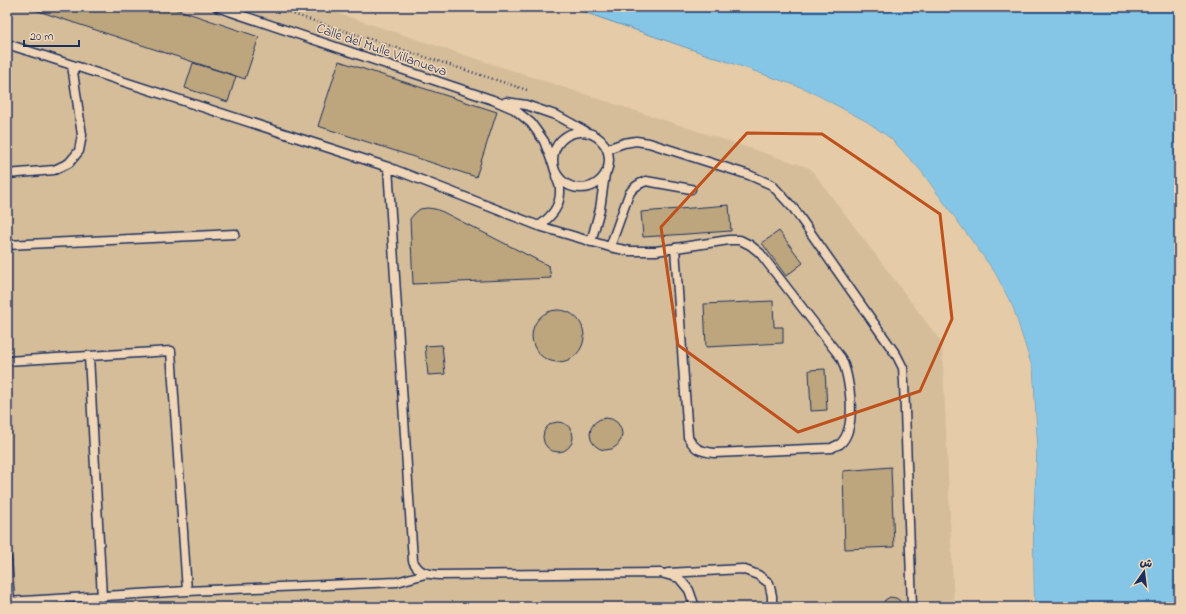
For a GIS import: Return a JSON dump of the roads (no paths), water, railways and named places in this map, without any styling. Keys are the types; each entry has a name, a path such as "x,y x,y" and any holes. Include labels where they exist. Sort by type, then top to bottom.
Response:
{"lane":[{"name":"Calle del Mulle Villanueva","path":"217,7 493,100 514,109 531,123 544,141 552,162"},
{"path":"7,44 388,167 539,226 610,248 641,252 729,240 740,240 750,245 760,254 841,358 845,366 848,375 851,414 850,424 846,435 840,444 832,448 714,454 700,451 692,445 688,437 675,248"},
{"path":"7,174 54,170 69,163 79,151 82,135 72,65"},
{"name":"Calle del Mulle Villanueva","path":"493,100 526,105 558,116 588,132"},
{"path":"539,226 551,217 558,203 560,188 555,174 552,162 556,145 562,138 570,133 579,131 588,132 603,141 609,157 609,166 599,182 590,187 580,188 570,186 555,174"},
{"path":"607,149 624,143 636,141 649,143 749,175 772,185 794,209 897,356 903,368 904,382 912,607"},
{"path":"388,167 413,561 417,568 425,574"},
{"path":"591,242 600,209 605,174"},
{"path":"610,248 629,194 639,183 646,181 691,189"},
{"path":"7,245 235,234"},
{"path":"7,361 171,351 187,592"},
{"path":"89,356 102,597"},
{"path":"7,559 9,602 396,582 425,574 661,573 742,569 758,575 769,583 772,596 772,607"},
{"path":"661,573 679,578 689,590 695,607"}],"water":[{"path":"569,7 1179,7 1179,607 1034,607 1033,525 1037,441 1033,371 1013,308 995,273 920,170 891,139 867,122 805,89"}]}
